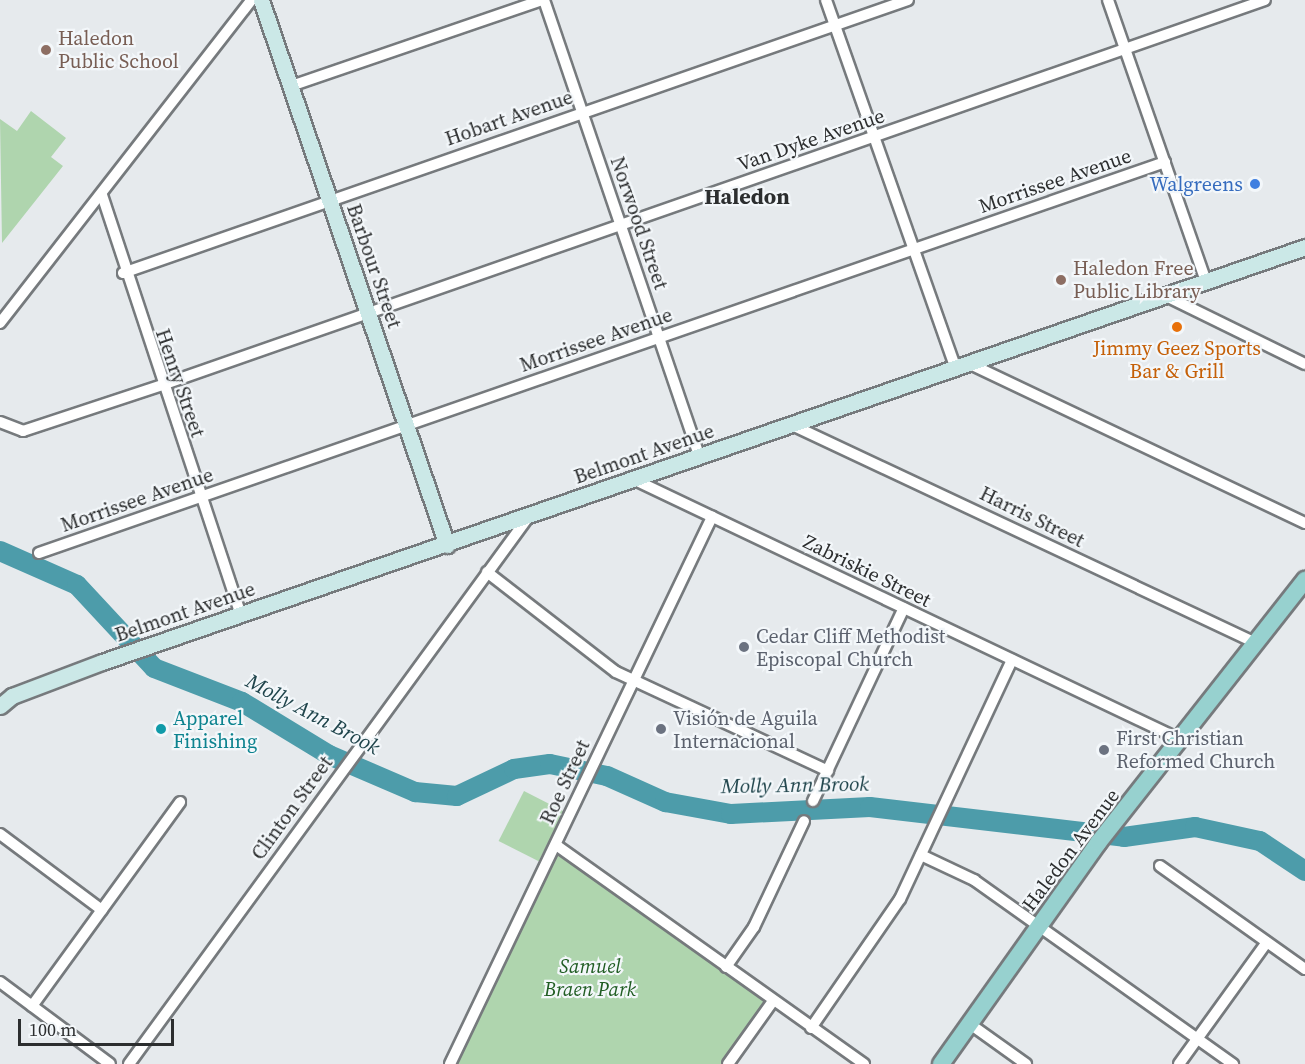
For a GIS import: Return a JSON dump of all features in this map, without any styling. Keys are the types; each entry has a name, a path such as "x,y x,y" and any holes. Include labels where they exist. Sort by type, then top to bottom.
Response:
{"main road":[{"name":"Barbour Street","path":"261,0 447,545"},
{"name":"Belmont Avenue","path":"0,706 12,696 102,662 447,545 1305,247"},
{"name":"Haledon Avenue","path":"941,1064 1098,843 1305,580"}],"street":[{"path":"0,323 102,195 251,0"},
{"path":"291,86 543,0"},
{"name":"Norwood Street","path":"543,0 700,457"},
{"path":"826,0 913,250 962,365 1305,523"},
{"name":"Hobart Avenue","path":"123,273 330,199 908,0"},
{"path":"1108,0 1206,281"},
{"name":"Van Dyke Avenue","path":"0,422 23,431 162,385 1265,0"},
{"name":"Morrissee Avenue","path":"39,553 1165,162"},
{"name":"Henry Street","path":"102,195 123,273 241,615"},
{"path":"1164,296 1305,363"},
{"name":"Harris Street","path":"792,425 1256,643"},
{"name":"Zabriskie Street","path":"635,480 1181,740"},
{"name":"Clinton Street","path":"129,1064 353,754 529,516"},
{"name":"Roe Street","path":"452,1064 580,789 712,516"},
{"path":"487,572 616,672 828,771"},
{"path":"813,801 904,608"},
{"path":"812,1028 891,915 1012,660"},
{"path":"32,1006 180,802"},
{"path":"726,967 754,927 804,821"},
{"path":"0,834 102,910"},
{"path":"556,844 864,1064"},
{"path":"921,855 974,880 1233,1064"},
{"path":"1160,866 1305,969"},
{"path":"1179,1064 1267,942"},
{"path":"0,982 110,1064"},
{"path":"728,1064 773,1001"},
{"path":"970,1024 1026,1064"}],"green space":[{"path":"31,111 66,138 51,157 63,166 2,243 0,119 17,131"},
{"path":"524,791 564,811 539,861 499,841"},
{"name":"Samuel Braen Park","path":"556,845 774,1001 728,1064 451,1064"}],"waterway":[{"name":"Molly Ann Brook","path":"0,551 77,585 154,668 242,702 329,755 415,792 457,796 514,769 550,764 607,776 665,802 731,814 870,807 1124,837 1195,827 1260,841 1305,871"}],"place":[{"name":"Haledon Public School","path":"46,50"},
{"name":"Walgreens","path":"1255,184"},
{"name":"Haledon Free Public Library","path":"1061,280"},
{"name":"Jimmy Geez Sports Bar & Grill","path":"1177,327"},
{"name":"Cedar Cliff Methodist Episcopal Church","path":"744,647"},
{"name":"Apparel Finishing","path":"161,729"},
{"name":"Visión de Aguila Internacional","path":"661,729"},
{"name":"First Christian Reformed Church","path":"1104,750"}],"district":[{"name":"Haledon","path":"747,197"}]}
